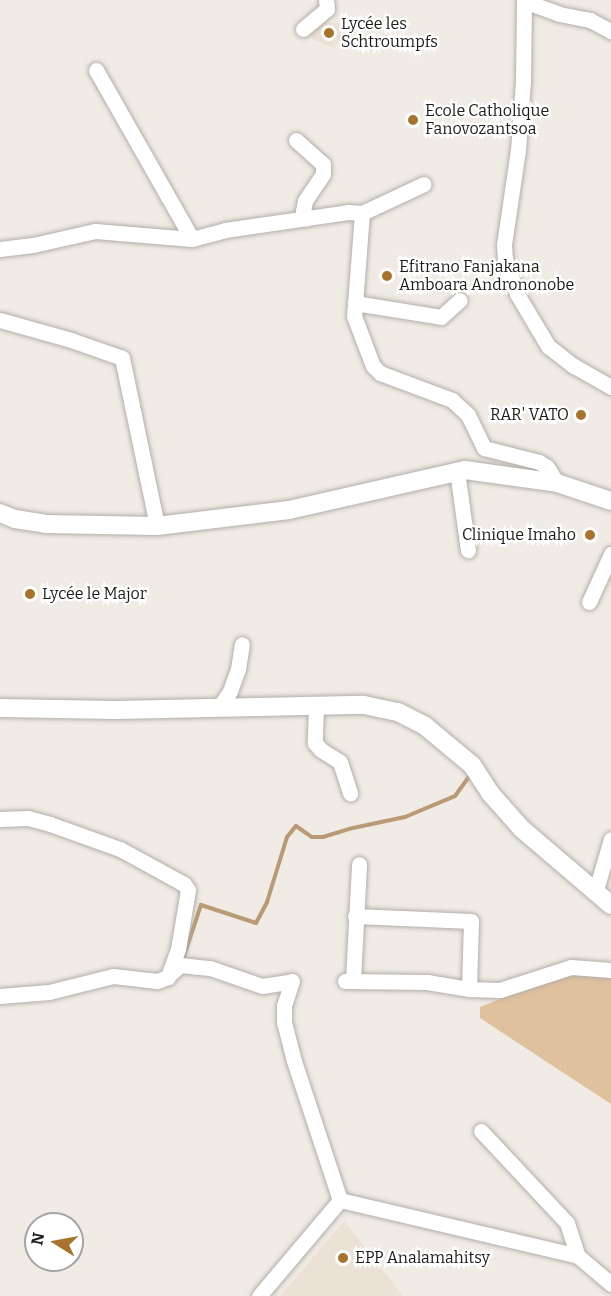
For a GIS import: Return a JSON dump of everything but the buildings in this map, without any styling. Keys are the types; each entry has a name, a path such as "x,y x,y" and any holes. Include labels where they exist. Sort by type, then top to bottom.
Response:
{"main road":[{"path":"0,513 15,519 45,524 157,526 289,510 457,471 486,471 558,483 611,501"},
{"path":"0,708 116,710 316,705 364,705 385,708 425,726 472,765 490,793 522,829 611,905"}],"street":[{"path":"303,29 327,9 326,0"},
{"path":"611,31 590,20 559,14 524,1 524,81 518,150 504,245 505,259 518,294 548,346 574,366 611,387"},
{"path":"96,69 192,239"},
{"path":"296,140 323,164 323,174 305,201 303,212 306,218"},
{"path":"0,249 33,245 95,231 192,239 225,230 348,212 362,213 424,184"},
{"path":"362,213 354,316 368,356 380,373 452,400 468,415 484,448 539,462 547,467 558,483"},
{"path":"355,303 441,317 460,300"},
{"path":"0,320 71,340 122,358 157,526"},
{"path":"457,471 468,550"},
{"path":"589,602 611,554"},
{"path":"220,706 230,691 238,669 242,644"},
{"path":"316,705 315,743 321,750 340,762 350,793"},
{"path":"0,819 28,818 50,824 120,849 184,884 188,890 178,949 168,977"},
{"path":"596,893 611,839"},
{"path":"359,864 349,980 427,982 500,990 571,967 611,970"},
{"path":"355,916 471,921 469,988"},
{"path":"0,996 49,993 113,976 157,981 168,977 180,965 210,968 262,986 292,981 284,1006 284,1022 301,1083 340,1200"},
{"path":"481,1131 567,1223 578,1256"},
{"path":"340,1200 578,1256 611,1284"},
{"path":"259,1296 340,1200"}],"shaded area":[{"path":"327,17 330,23 338,22 345,36 341,44 337,43 334,48 314,40 309,34"},
{"path":"568,972 611,975 611,1104 480,1018 480,1007"},
{"name":"EPP Analamahitsy","path":"344,1221 403,1296 280,1296"}],"waterway":[{"path":"183,959 201,905 256,923 267,902 287,837 296,826 312,837 323,837 405,817 455,796 471,774"}],"place":[{"name":"Lycée les Schtroumpfs","path":"329,33"},
{"name":"Ecole Catholique Fanovozantsoa","path":"413,120"},
{"name":"Efitrano Fanjakana Amboara Andrononobe","path":"387,276"},
{"name":"RAR' VATO","path":"581,415"},
{"name":"Clinique Imaho","path":"590,535"},
{"name":"Lycée le Major","path":"30,594"},
{"name":"EPP Analamahitsy","path":"343,1258"}]}
